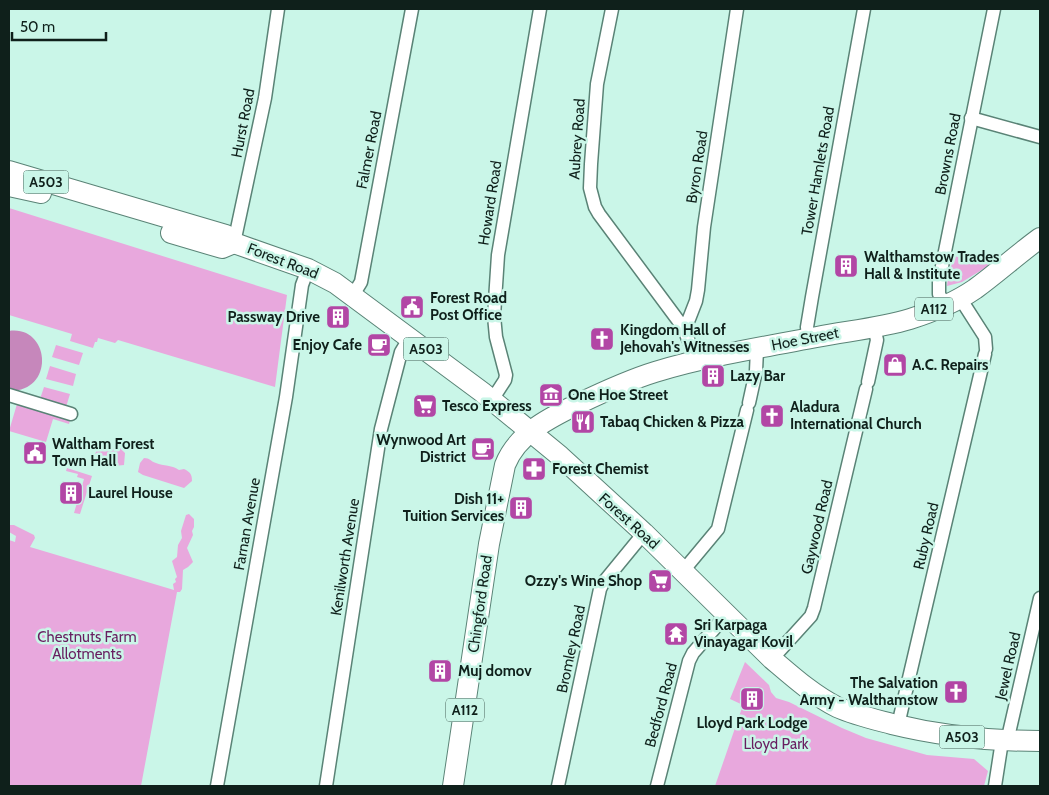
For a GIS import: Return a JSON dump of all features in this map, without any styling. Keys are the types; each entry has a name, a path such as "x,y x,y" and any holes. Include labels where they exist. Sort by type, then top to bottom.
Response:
{"main road":[{"name":"Forest Road","path":"9,171 226,235 234,243 308,269 335,283 496,395 530,431 640,537 683,571 772,659 837,707 864,717 898,726 953,736 1005,741 1040,741"},
{"name":"Forest Road","path":"9,186 59,198 222,248 234,243"},
{"name":"Hoe Street","path":"530,431 561,412 653,372 696,361 909,319 975,289 1040,238"},
{"name":"Chingford Road","path":"453,786 489,544 501,486 509,455 514,447 530,431"}],"street":[{"name":"Hurst Road","path":"234,243 265,98 278,9"},
{"name":"Falmer Road","path":"353,295 361,282 412,9"},
{"name":"Howard Road","path":"496,395 506,375 496,337 494,316 498,255 540,9"},
{"name":"Aubrey Road","path":"612,9 597,84 590,164 590,188 595,208 599,214 683,327 696,361"},
{"name":"Byron Road","path":"683,327 689,319 698,290 704,227 737,9"},
{"name":"Tower Hamlets Road","path":"808,339 807,327 812,297 864,9"},
{"name":"Browns Road","path":"952,301 939,294 939,281 994,9"},
{"path":"971,118 1040,137"},
{"name":"Farnan Avenue","path":"218,786 286,398 302,286 308,269"},
{"name":"Ruby Road","path":"898,726 986,352 985,337 952,301"},
{"name":"Gaywood Road","path":"772,659 810,616 814,608 877,340 874,326"},
{"name":"Kenilworth Avenue","path":"326,786 381,429 401,352 410,337"},
{"path":"683,571 718,529 756,371 757,349"},
{"path":"9,396 71,414"},
{"name":"Bromley Road","path":"558,786 600,589 603,582 640,537"},
{"name":"Jewel Road","path":"995,786 1040,598"},
{"name":"Bedford Road","path":"657,786 688,664 693,653 727,614"}],"green space":[{"path":"9,208 287,295 275,387 118,340 115,343 98,338 93,348 70,341 72,334 9,315"},
{"path":"954,256 990,265 962,282 947,286"},
{"path":"56,345 83,353 79,365 52,357"},
{"path":"50,366 76,374 73,386 46,379"},
{"path":"44,387 70,394 66,407 40,399"},
{"path":"17,404 70,420 69,424 53,419 46,442 9,431"},
{"path":"104,443 112,449 120,448 125,453 124,465 114,466 95,461 94,456 100,444"},
{"path":"144,458 179,470 184,469 192,477 192,481 184,488 143,475 138,472 140,463"},
{"path":"67,468 92,476 80,514 74,513 84,479 77,477 78,474 66,471"},
{"name":"Chestnuts Farm Allotments","path":"189,514 194,519 194,527 193,535 187,548 193,562 183,570 182,589 180,592 177,592 141,786 9,786 9,540 15,542 16,536 9,532 9,525 14,525 34,535 35,538 30,547 174,590 173,584 176,582 175,579 177,577 172,561 177,557 178,545 182,538 181,531 186,515"},
{"name":"Lloyd Park","path":"745,662 769,685 771,692 776,698 789,702 842,728 866,738 927,755 974,759 988,771 984,786 715,786 743,705 730,699"}],"shaded area":[{"path":"9,331 23,332 33,338 39,348 42,359 40,371 35,381 24,388 9,391"}],"place":[{"name":"Walthamstow Trades Hall & Institute","path":"846,266"},
{"name":"Forest Road Post Office","path":"412,307"},
{"name":"Passway Drive","path":"338,317"},
{"name":"Kingdom Hall of Jehovah's Witnesses","path":"602,339"},
{"name":"Enjoy Cafe","path":"379,345"},
{"name":"A.C. Repairs","path":"895,365"},
{"name":"Lazy Bar","path":"713,376"},
{"name":"One Hoe Street","path":"551,395"},
{"name":"Tesco Express","path":"425,406"},
{"name":"Aladura International Church","path":"772,416"},
{"name":"Tabaq Chicken & Pizza","path":"583,422"},
{"name":"Wynwood Art District","path":"483,449"},
{"name":"Waltham Forest Town Hall","path":"35,453"},
{"name":"Forest Chemist","path":"534,469"},
{"name":"Laurel House","path":"71,493"},
{"name":"Dish 11+ Tuition Services","path":"521,508"},
{"name":"Ozzy's Wine Shop","path":"660,581"},
{"name":"Sri Karpaga Vinayagar Kovil","path":"676,634"},
{"name":"Muj domov","path":"440,671"},
{"name":"The Salvation Army - Walthamstow","path":"956,692"},
{"name":"Lloyd Park Lodge","path":"752,699"}]}
